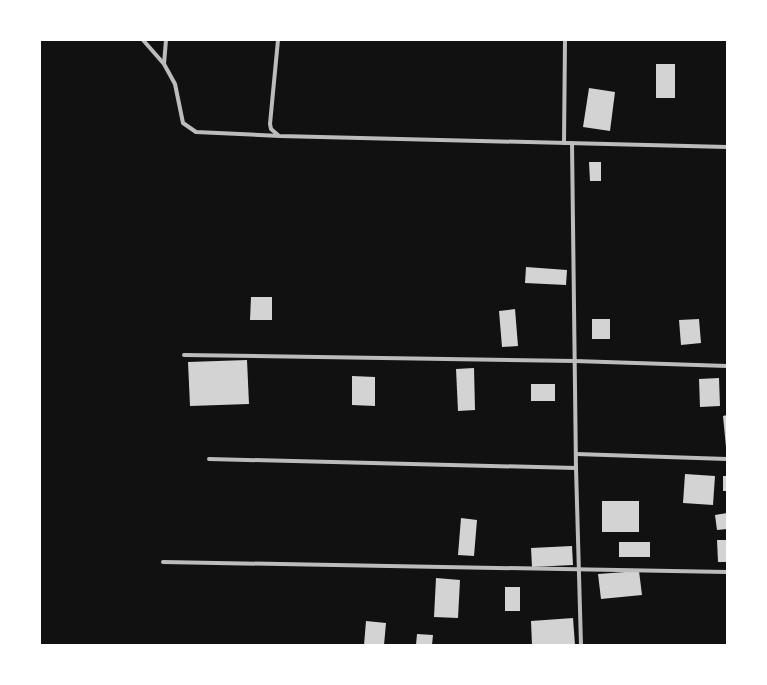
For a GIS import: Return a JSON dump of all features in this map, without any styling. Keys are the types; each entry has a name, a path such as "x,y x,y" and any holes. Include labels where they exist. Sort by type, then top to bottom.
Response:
{"street":[{"path":"143,40 164,64 175,84 183,123 188,128 196,132 280,136 727,147"},
{"path":"164,64 166,40"},
{"path":"278,40 270,124 271,130 280,136"},
{"path":"564,143 565,40"},
{"path":"572,143 576,468 581,645"},
{"path":"184,355 575,361 727,366"},
{"path":"576,454 727,459"},
{"path":"209,459 576,468"},
{"path":"163,562 727,572"}],"building":[{"path":"656,64 675,64 675,98 656,98"},
{"path":"589,88 615,92 610,131 583,127"},
{"path":"589,162 601,162 601,181 590,181"},
{"path":"526,267 567,270 566,285 525,283"},
{"path":"251,297 272,297 272,320 250,320"},
{"path":"515,309 518,346 502,347 499,311"},
{"path":"592,319 610,319 610,339 592,339"},
{"path":"699,319 701,343 681,345 679,320"},
{"path":"247,360 249,404 190,406 188,362"},
{"path":"474,368 475,410 458,411 456,369"},
{"path":"352,376 375,377 375,406 352,405"},
{"path":"719,378 720,406 700,407 699,379"},
{"path":"531,384 555,384 555,401 531,401"},
{"path":"727,415 727,447 726,447 723,416"},
{"path":"685,474 715,476 713,505 683,503"},
{"path":"723,476 727,476 727,491 723,491"},
{"path":"602,501 639,501 639,532 602,532"},
{"path":"727,513 727,529 717,530 715,515"},
{"path":"461,518 477,520 474,556 458,555"},
{"path":"717,540 727,540 727,562 718,562"},
{"path":"619,542 650,542 650,557 619,557"},
{"path":"572,546 573,565 532,567 531,548"},
{"path":"639,571 642,595 601,599 598,574"},
{"path":"436,578 460,580 458,618 434,617"},
{"path":"505,587 520,587 520,611 505,611"},
{"path":"573,618 575,645 532,645 531,621"},
{"path":"366,621 386,623 384,645 364,645"},
{"path":"417,634 433,635 432,645 416,645"}]}
